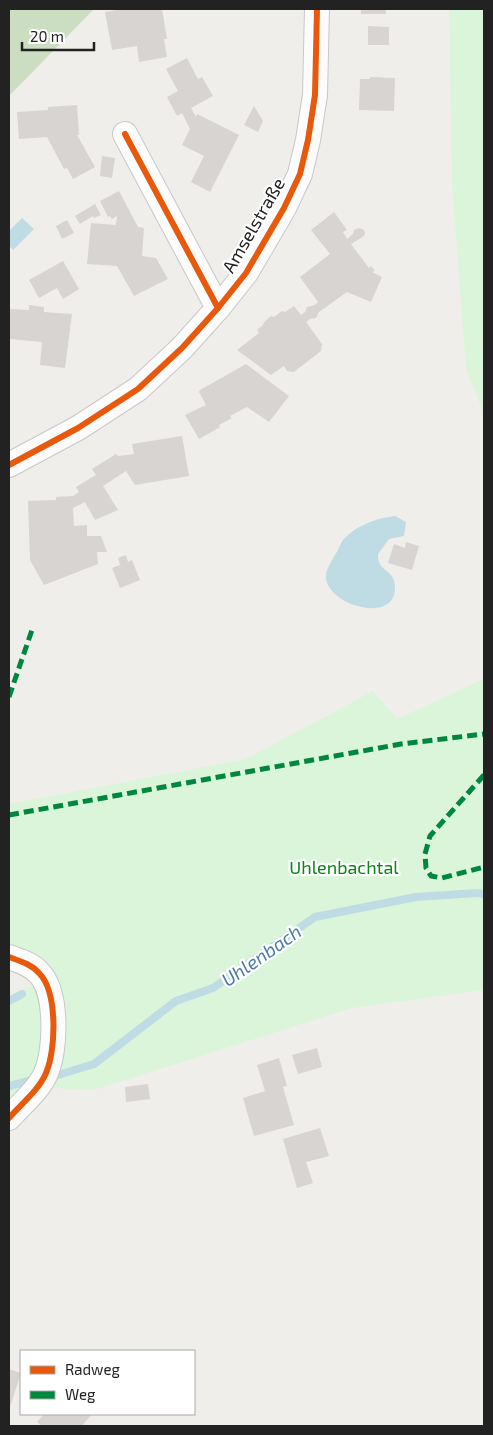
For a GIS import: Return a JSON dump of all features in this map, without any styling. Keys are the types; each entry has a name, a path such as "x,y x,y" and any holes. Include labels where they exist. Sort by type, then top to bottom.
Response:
{"street":[{"name":"Amselstraße","path":"9,465 78,428 138,389 182,348 246,273 284,208 300,174 308,140 315,95 317,9"},
{"path":"126,134 218,308"},
{"path":"9,957 27,964 40,974 49,988 54,1030 46,1074 35,1090 9,1118"}],"green space":[{"path":"9,9 94,9 9,96"},
{"path":"449,9 484,9 484,414 466,369 452,184"},
{"name":"Uhlenbachtal","path":"484,679 484,990 352,1008 94,1090 32,1087 9,1107 9,996 37,983 53,965 9,949 9,804 246,759 373,691 397,719"}],"water":[{"path":"22,218 34,229 13,250 9,246 9,231"},
{"path":"395,516 406,522 404,536 389,539 378,554 381,565 393,577 395,586 392,598 384,606 373,608 360,607 347,602 335,594 328,585 326,574 341,543 351,532 363,525 382,518"}],"building":[{"path":"123,9 162,9 167,39 164,39 167,57 139,62 137,46 112,50 105,12"},
{"path":"361,9 386,9 386,14 361,14"},
{"path":"368,26 389,27 389,45 368,45"},
{"path":"187,58 198,79 202,77 213,96 191,108 196,117 197,114 239,135 210,192 191,182 204,156 182,145 190,129 182,113 177,116 167,97 178,91 166,69"},
{"path":"370,77 395,78 394,111 359,110 360,79 370,79"},
{"path":"77,105 79,135 77,135 95,167 73,179 67,168 64,169 47,137 19,139 17,112 48,110 48,107"},
{"path":"254,106 263,121 258,132 244,125"},
{"path":"102,156 115,158 112,178 100,176"},
{"path":"119,191 138,227 144,228 142,256 156,258 168,279 134,296 117,266 87,264 91,223 116,225 117,216 112,219 110,216 108,217 100,201"},
{"path":"95,204 101,215 94,218 93,216 80,224 75,216"},
{"path":"334,212 347,230 343,232 347,239 353,234 354,230 359,228 364,230 364,236 351,244 369,268 371,266 375,271 372,272 382,277 371,302 347,292 319,312 316,318 306,322 322,344 321,351 294,372 287,371 284,366 271,375 237,350 259,333 257,330 271,316 274,317 294,306 301,315 307,307 318,302 300,277 330,254 311,230"},
{"path":"67,220 74,233 62,239 56,226"},
{"path":"63,261 79,289 63,299 57,288 39,298 29,280"},
{"path":"29,305 44,307 44,312 72,314 65,368 40,365 42,342 9,339 9,309 29,310"},
{"path":"246,364 289,396 269,422 247,407 230,416 232,418 219,425 220,427 199,439 185,415 206,405 199,392 200,390"},
{"path":"182,436 189,476 135,485 126,471 103,486 118,510 95,520 85,502 73,508 74,526 87,525 87,536 101,536 107,552 97,552 98,564 44,585 30,560 28,501 56,500 56,497 73,496 79,492 76,487 96,475 92,469 116,454 118,456 134,454 132,444"},
{"path":"406,542 419,546 412,570 388,563 394,544 405,548"},
{"path":"126,555 128,562 132,560 140,580 120,588 112,568 120,565 118,558"},
{"path":"317,1048 322,1067 298,1074 292,1055"},
{"path":"279,1058 287,1086 283,1087 294,1125 254,1136 243,1098 265,1091 257,1065"},
{"path":"148,1084 150,1099 126,1102 125,1087"},
{"path":"320,1128 329,1156 306,1162 313,1183 297,1188 283,1139"},
{"path":"9,1369 20,1373 20,1376 9,1410"},
{"path":"43,1415 91,1415 82,1426 42,1426 37,1422"}],"waterway":[{"name":"Uhlenbach","path":"58,1075 94,1064 176,1001 213,988 315,917 416,897 484,894"},
{"path":"9,1001 22,994"},
{"name":"Uhlenbach","path":"9,1086 33,1080"}],"marked path":[{"path":"9,697 33,627"},
{"path":"9,815 401,744 484,734"},
{"path":"484,775 430,836 425,854 426,868 431,876 442,878 484,867"}],"cycle path":[{"path":"9,465 78,428 138,389 182,348 246,273 284,208 300,174 308,140 315,95 317,9"},
{"path":"125,134 218,308"},
{"path":"9,957 25,963 39,973 50,993 53,1022 52,1050 46,1073 34,1091 9,1118"}]}
